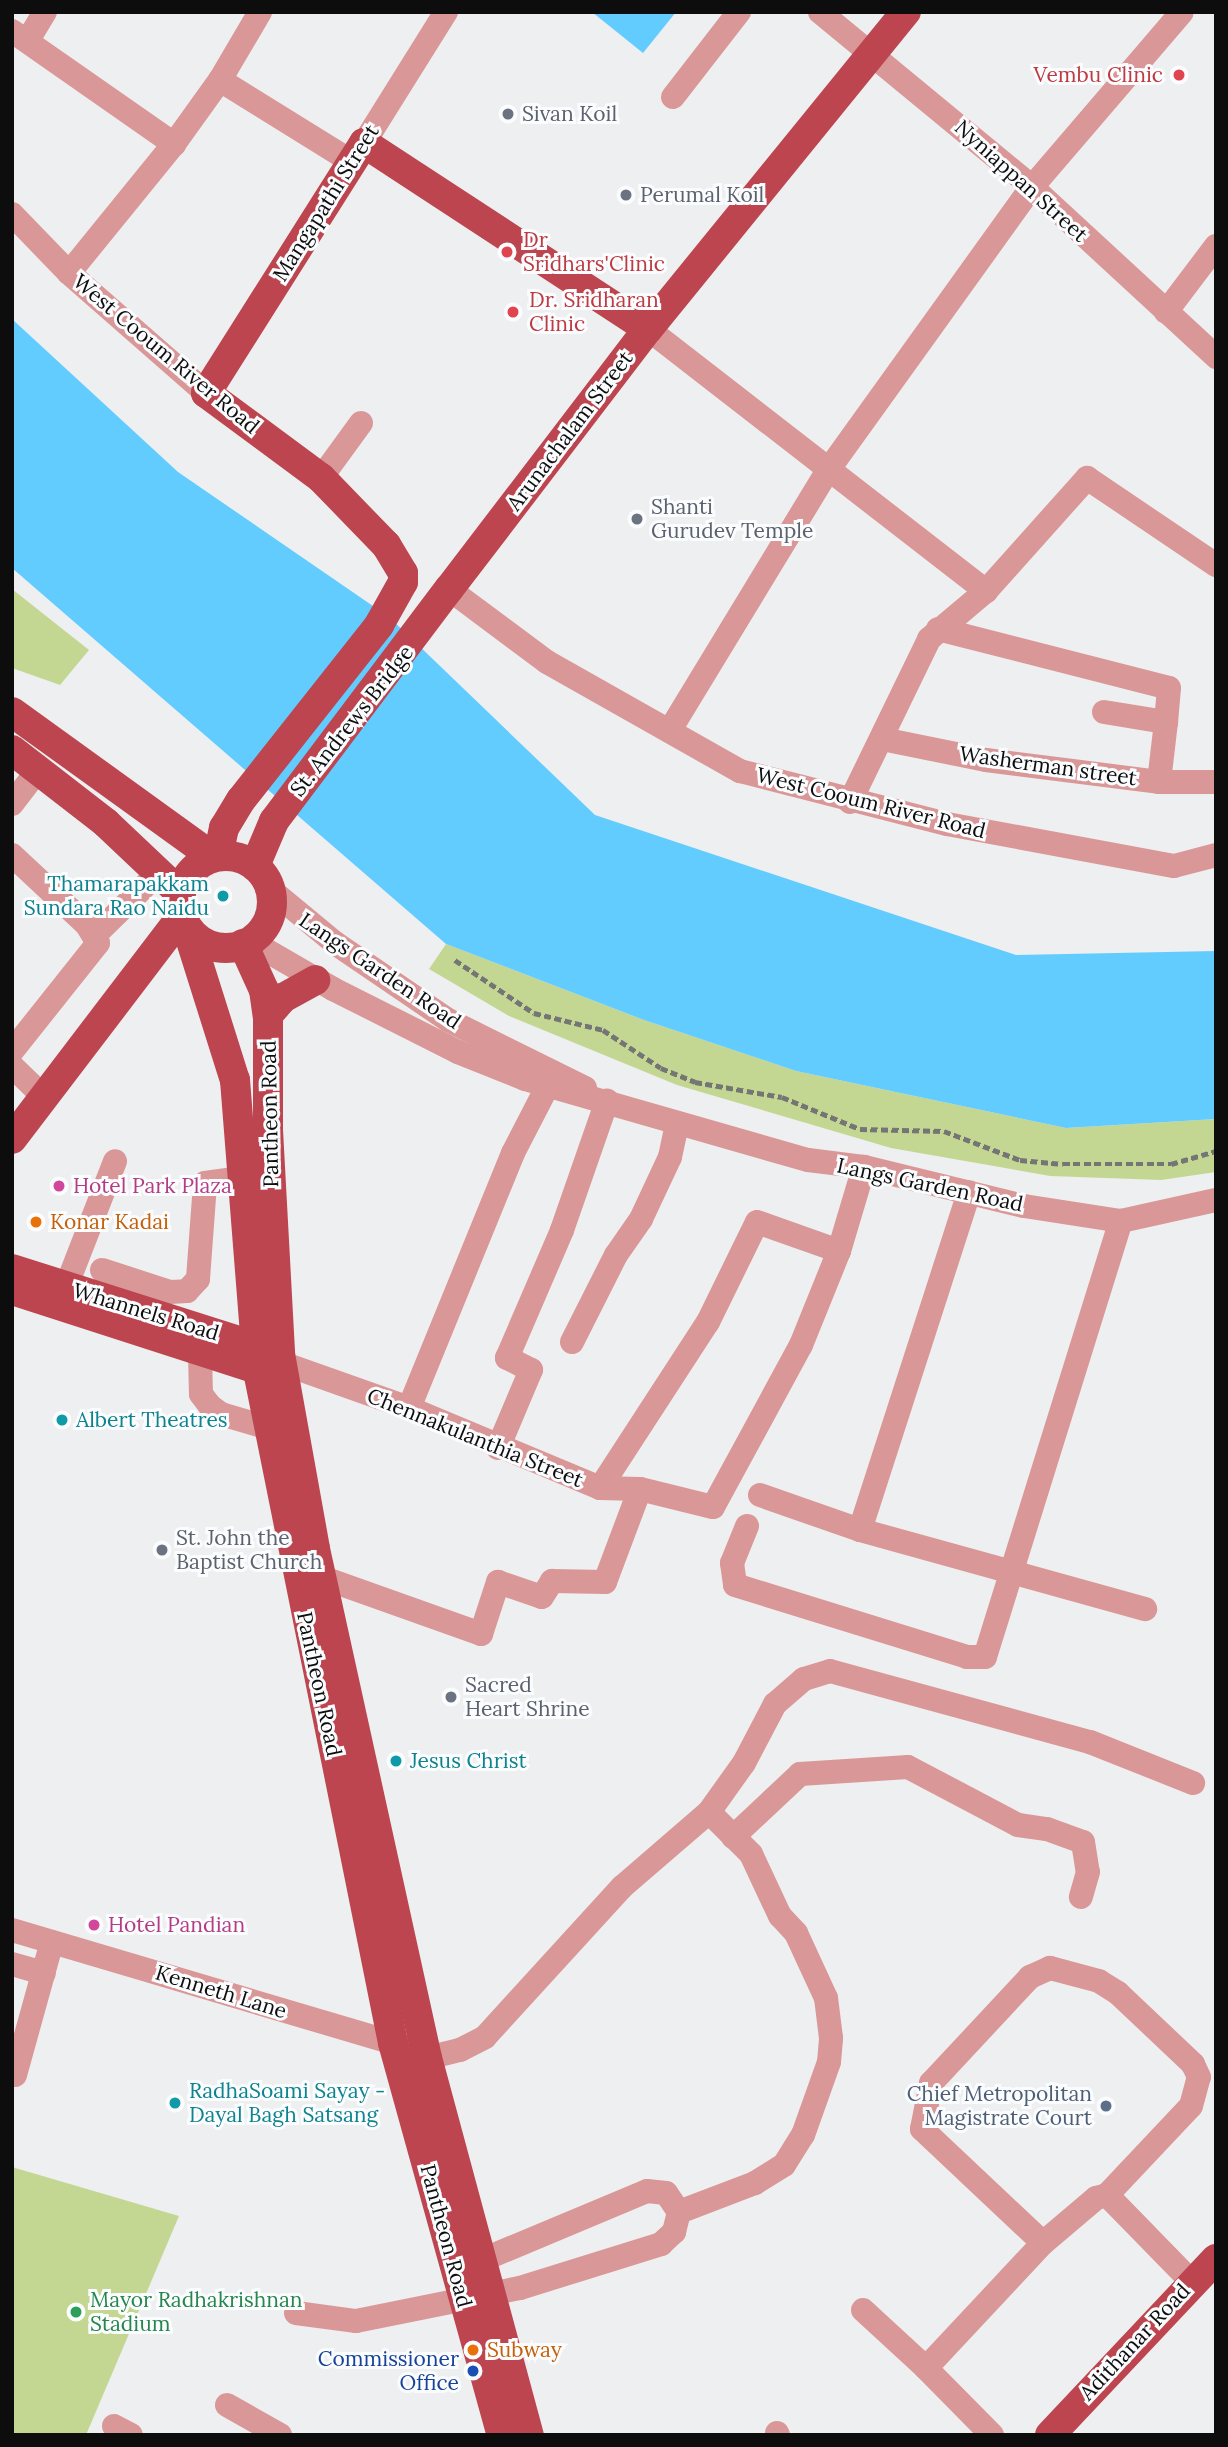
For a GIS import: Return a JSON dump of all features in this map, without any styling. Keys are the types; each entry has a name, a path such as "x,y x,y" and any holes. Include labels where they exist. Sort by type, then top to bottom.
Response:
{"main road":[{"name":"Arunachalam Street","path":"424,626 449,589 648,329 906,12"},
{"path":"358,152 648,329"},
{"name":"Mangapathi Street","path":"206,393 358,152"},
{"name":"West Cooum River Road","path":"206,393 321,478 386,545 403,573 403,582 379,625"},
{"name":"St. Andrews Bridge","path":"218,847 241,800 379,625"},
{"name":"St. Andrews Bridge","path":"263,878 279,815 424,626"},
{"path":"12,712 184,838 218,847 238,857 263,878 268,919 246,943 211,945 183,912 159,872 12,750"},
{"path":"12,1139 183,912 192,871 218,847"},
{"name":"Pantheon Road","path":"183,912 255,1141 243,1178 272,1363 427,2059 482,2260 477,2298 502,2435"},
{"name":"Pantheon Road","path":"246,943 264,990 268,1015 255,1141 272,1363 269,1428 393,2043 477,2298 529,2435"},
{"path":"268,1015 283,998 315,980"},
{"name":"Whannels Road","path":"12,1269 272,1363"},
{"name":"Whannels Road","path":"12,1290 201,1354 272,1363"},
{"name":"Adithanar Road","path":"1049,2432 1216,2259"}],"street":[{"path":"45,12 20,36 173,144"},
{"path":"69,273 173,144 220,80 260,12"},
{"name":"Mangapathi Street","path":"358,152 446,12"},
{"path":"673,97 739,12"},
{"name":"Nyniappan Street","path":"820,12 872,52 1032,187 1216,357"},
{"path":"670,730 830,469 1032,187 1182,12"},
{"path":"220,80 358,152"},
{"name":"West Cooum River Road","path":"12,214 69,273 206,393"},
{"path":"1166,312 1216,246"},
{"path":"648,329 986,591"},
{"path":"321,478 361,423"},
{"path":"850,802 929,639 986,591 1087,478 1216,565"},
{"name":"West Cooum River Road","path":"449,589 547,662 740,771 850,802 1174,866 1216,855"},
{"path":"938,629 1169,688 1159,782"},
{"path":"1104,712 1166,722"},
{"name":"Washerman street","path":"882,739 986,760 1159,782 1216,782"},
{"path":"12,804 38,770"},
{"path":"12,855 96,934"},
{"path":"12,1051 95,951 96,934 159,872"},
{"name":"Langs Garden Road","path":"263,878 315,929 448,1020 607,1101"},
{"name":"Langs Garden Road","path":"246,943 458,1052 547,1087 607,1101 677,1125 808,1160 864,1167 969,1192 1121,1221 1216,1200"},
{"path":"12,1066 45,1097"},
{"path":"409,1408 513,1153 547,1087"},
{"path":"498,1447 531,1370 507,1358 562,1230 607,1101"},
{"path":"572,1342 616,1255 641,1219 670,1157 677,1125"},
{"path":"66,1287 115,1161"},
{"path":"600,1488 708,1322 757,1222 839,1251 864,1167"},
{"path":"102,1270 170,1292 187,1290 198,1279 205,1183 243,1178"},
{"path":"859,1530 969,1192"},
{"path":"747,1526 732,1563 735,1585 967,1657 985,1657 1014,1574 1121,1221"},
{"name":"Chennakulanthia Street","path":"272,1363 409,1408 600,1488 640,1489 713,1507 800,1345 839,1251"},
{"path":"201,1354 201,1394 210,1406 221,1414 269,1428"},
{"path":"321,1577 481,1634 498,1582 542,1597 552,1581 605,1583 640,1489"},
{"path":"760,1495 859,1530 1144,1609"},
{"path":"427,2059 460,2050 485,2037 622,1887 709,1812 744,1763 775,1704 804,1679 830,1671 1090,1742 1194,1783"},
{"path":"733,1837 800,1774 908,1767 1018,1825 1047,1829 1083,1842 1088,1871 1081,1897"},
{"path":"679,2212 755,2183 784,2165 803,2135 829,2062 826,1998 796,1933 780,1916 751,1854 709,1812"},
{"name":"Kenneth Lane","path":"12,1930 393,2043 427,2059"},
{"path":"15,2075 52,1942"},
{"path":"12,1964 44,1973"},
{"path":"926,2368 1043,2243 1096,2198 1107,2195 1191,2106 1199,2077 1193,2064 1118,1993 1099,1981 1050,1968 1030,1977 931,2083 921,2119 930,2139 1043,2243"},
{"path":"296,2313 356,2321 477,2298 661,2244 674,2232 679,2212 666,2193 647,2191 482,2260"},
{"path":"1107,2195 1176,2261 1192,2282"},
{"path":"863,2310 926,2368 992,2435"},
{"path":"228,2405 280,2435"}],"path":[{"path":"455,960 534,1013 603,1030 662,1068 695,1082 782,1097 860,1129 944,1131 1020,1160 1063,1164 1171,1164 1216,1151"}],"green space":[{"path":"12,589 89,650 60,685 12,668"},
{"path":"446,944 644,1020 796,1071 1066,1128 1216,1119 1216,1172 1161,1180 1050,1176 891,1148 677,1085 509,1016 429,969"},
{"name":"Mayor Radhakrishnan Stadium","path":"12,2167 179,2216 86,2435 12,2435"}],"water":[{"path":"592,12 676,12 643,53"},
{"path":"12,319 178,472 389,617 595,815 1016,955 1216,951 1216,1119 1066,1128 796,1071 644,1020 446,944 12,568"}],"place":[{"name":"Vembu Clinic","path":"1179,75"},
{"name":"Sivan Koil","path":"508,114"},
{"name":"Perumal Koil","path":"626,195"},
{"name":"Dr Sridhars'Clinic","path":"507,252"},
{"name":"Dr. Sridharan Clinic","path":"513,312"},
{"name":"Shanti Gurudev Temple","path":"637,519"},
{"name":"Thamarapakkam Sundara Rao Naidu","path":"223,896"},
{"name":"Hotel Park Plaza","path":"59,1186"},
{"name":"Konar Kadai","path":"36,1222"},
{"name":"Albert Theatres","path":"62,1420"},
{"name":"St. John the Baptist Church","path":"162,1550"},
{"name":"Sacred Heart Shrine","path":"451,1697"},
{"name":"Jesus Christ","path":"396,1761"},
{"name":"Hotel Pandian","path":"94,1925"},
{"name":"RadhaSoami Sayay - Dayal Bagh Satsang","path":"175,2103"},
{"name":"Chief Metropolitan Magistrate Court","path":"1106,2106"},
{"name":"Mayor Radhakrishnan Stadium","path":"76,2312"},
{"name":"Subway","path":"473,2350"},
{"name":"Commissioner Office","path":"473,2371"}]}
